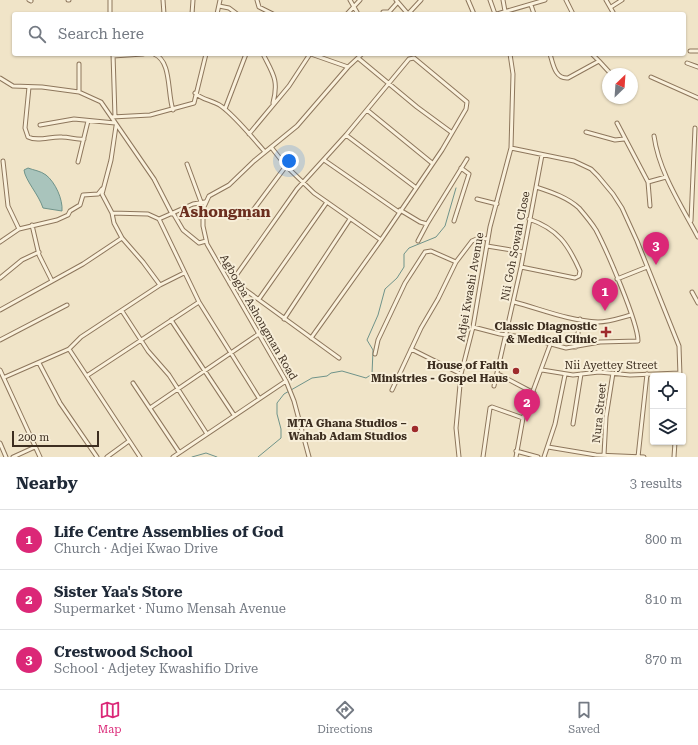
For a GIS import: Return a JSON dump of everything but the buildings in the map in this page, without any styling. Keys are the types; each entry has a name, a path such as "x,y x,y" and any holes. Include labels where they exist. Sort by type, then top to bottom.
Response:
{"street":[{"path":"110,0 110,12"},
{"path":"164,0 164,12"},
{"path":"192,12 193,0"},
{"path":"218,12 220,0"},
{"path":"257,0 259,7 268,12"},
{"path":"350,0 357,12"},
{"path":"349,12 360,0"},
{"path":"410,12 421,0"},
{"path":"468,0 473,12"},
{"path":"490,0 497,12"},
{"path":"503,0 506,11 545,0"},
{"path":"566,0 572,12"},
{"path":"606,0 613,12"},
{"path":"611,7 622,0"},
{"path":"383,12 389,12 396,1 406,12"},
{"path":"531,5 533,12"},
{"path":"219,6 229,8 234,12"},
{"path":"690,51 698,51"},
{"path":"113,56 113,117"},
{"path":"159,56 166,64 172,110"},
{"path":"194,103 195,93 205,56"},
{"path":"225,110 245,56"},
{"path":"264,56 276,79 276,91 273,105"},
{"path":"249,134 289,86 310,56"},
{"path":"324,56 348,67"},
{"name":"Adjei Kwashi Avenue","path":"459,457 456,428 461,374 473,328 488,239 511,148 513,74 510,56"},
{"path":"551,56 557,74 564,78 568,78 599,61"},
{"path":"594,56 605,68"},
{"path":"159,219 203,202 209,196 229,185 308,115 348,67 358,58 451,132"},
{"path":"230,284 303,183 346,135 409,59 414,58 467,102 466,109 381,240 310,338"},
{"path":"79,64 79,92"},
{"path":"687,64 698,68"},
{"path":"651,77 698,98"},
{"path":"0,78 11,85 79,92 101,102 113,117 116,124 154,179 186,233 199,243 206,242"},
{"path":"29,86 25,121 28,137 32,139 60,136 73,139 84,139"},
{"path":"195,93 204,99 215,102 225,110 265,152"},
{"path":"113,117 140,116 172,110 204,99"},
{"path":"367,110 432,163"},
{"path":"40,124 69,119 116,124"},
{"path":"78,162 88,121"},
{"path":"616,123 620,126 624,140 648,182 650,206"},
{"path":"116,124 111,160 102,194 112,213 114,224 122,238 144,262 160,285"},
{"path":"691,223 695,128"},
{"path":"586,132 615,140 624,140"},
{"path":"346,135 415,187"},
{"path":"654,136 656,150 666,177 698,237"},
{"path":"271,147 286,166 303,183 350,219 381,240"},
{"path":"511,148 583,164 606,184 622,208 679,346 680,373"},
{"name":"Nii Goh Sowah Close","path":"494,386 514,302 516,283 521,267 542,155"},
{"path":"324,160 399,211 426,224"},
{"path":"418,241 426,224 464,170 467,160"},
{"path":"3,161 8,206 19,229"},
{"path":"187,164 203,202"},
{"path":"248,217 286,166"},
{"path":"454,221 469,174 464,170"},
{"path":"692,172 698,172"},
{"path":"648,182 666,177"},
{"path":"473,328 530,338 550,345 566,348 600,342 637,342 636,331 631,315 596,230 585,215 569,200 536,187"},
{"path":"0,242 19,229 57,220 68,215 70,211 80,205 83,195 98,194 103,188"},
{"path":"476,199 496,204"},
{"name":"Agbogba Ashongman Road","path":"203,202 206,242 286,380 294,401 309,457"},
{"path":"259,299 327,202"},
{"path":"112,213 148,214 159,219 199,302 259,398"},
{"path":"284,319 350,219"},
{"path":"521,267 575,278 579,276 580,272 563,240 552,229 529,219"},
{"path":"32,225 39,252 52,281"},
{"path":"0,310 103,252 122,238"},
{"path":"392,390 411,349 456,262 472,241 479,238 488,239"},
{"path":"487,246 523,252"},
{"path":"375,354 378,340 410,273 424,253 430,251 456,262"},
{"path":"0,278 22,260 39,252"},
{"path":"617,279 648,268"},
{"path":"5,377 69,349 81,337 160,285 184,273"},
{"path":"233,281 339,358"},
{"path":"692,292 698,303"},
{"path":"88,375 199,302"},
{"path":"514,302 539,308 559,316 598,322 631,315"},
{"path":"0,340 67,305"},
{"path":"122,311 141,341 169,375 207,434"},
{"path":"576,347 580,319"},
{"path":"171,320 205,369 234,415"},
{"path":"150,408 205,369 260,333"},
{"path":"516,457 523,418 534,393 550,345"},
{"path":"69,349 88,375 108,410 140,457"},
{"path":"411,349 461,374"},
{"path":"39,363 60,403 97,457"},
{"path":"0,370 5,377 40,457"},
{"name":"Nii Ayettey Street","path":"542,370 565,375 599,372 650,374"},
{"name":"Nura Street","path":"604,455 606,417 613,373"},
{"path":"498,374 534,393"},
{"path":"573,424 581,374"},
{"path":"638,457 647,374"},
{"path":"544,457 555,424 565,375"},
{"path":"173,457 286,380"},
{"path":"133,383 179,452"},
{"path":"483,457 490,408 492,407 523,418"},
{"path":"107,457 129,442"},
{"path":"0,444 6,457"},
{"path":"674,457 675,445"},
{"path":"14,457 35,447"},
{"path":"548,447 608,456 644,457"},
{"path":"516,451 538,457"}],"water":[{"path":"28,168 44,174 49,178 60,196 62,211 43,208 25,174 24,170"}],"waterway":[{"path":"258,457 281,438 281,429 277,414 277,403 284,394 312,378 327,376 331,373 342,371 366,378 372,374 373,350 367,340 378,315 385,289 397,278 404,267 404,254 409,248 436,237 445,226 456,188"},
{"path":"192,457 206,453 217,457"}],"place":[{"name":"Crestwood School","path":"656,265"},
{"name":"Life Centre Assemblies of God","path":"605,311"},
{"name":"Classic Diagnostic & Medical Clinic","path":"606,332"},
{"name":"House of Faith Ministries - Gospel Haus","path":"516,371"},
{"name":"Sister Yaa's Store","path":"527,422"},
{"name":"MTA Ghana Studios – Wahab Adam Studios","path":"415,429"}],"district":[{"name":"Ashongman","path":"225,212"}]}
